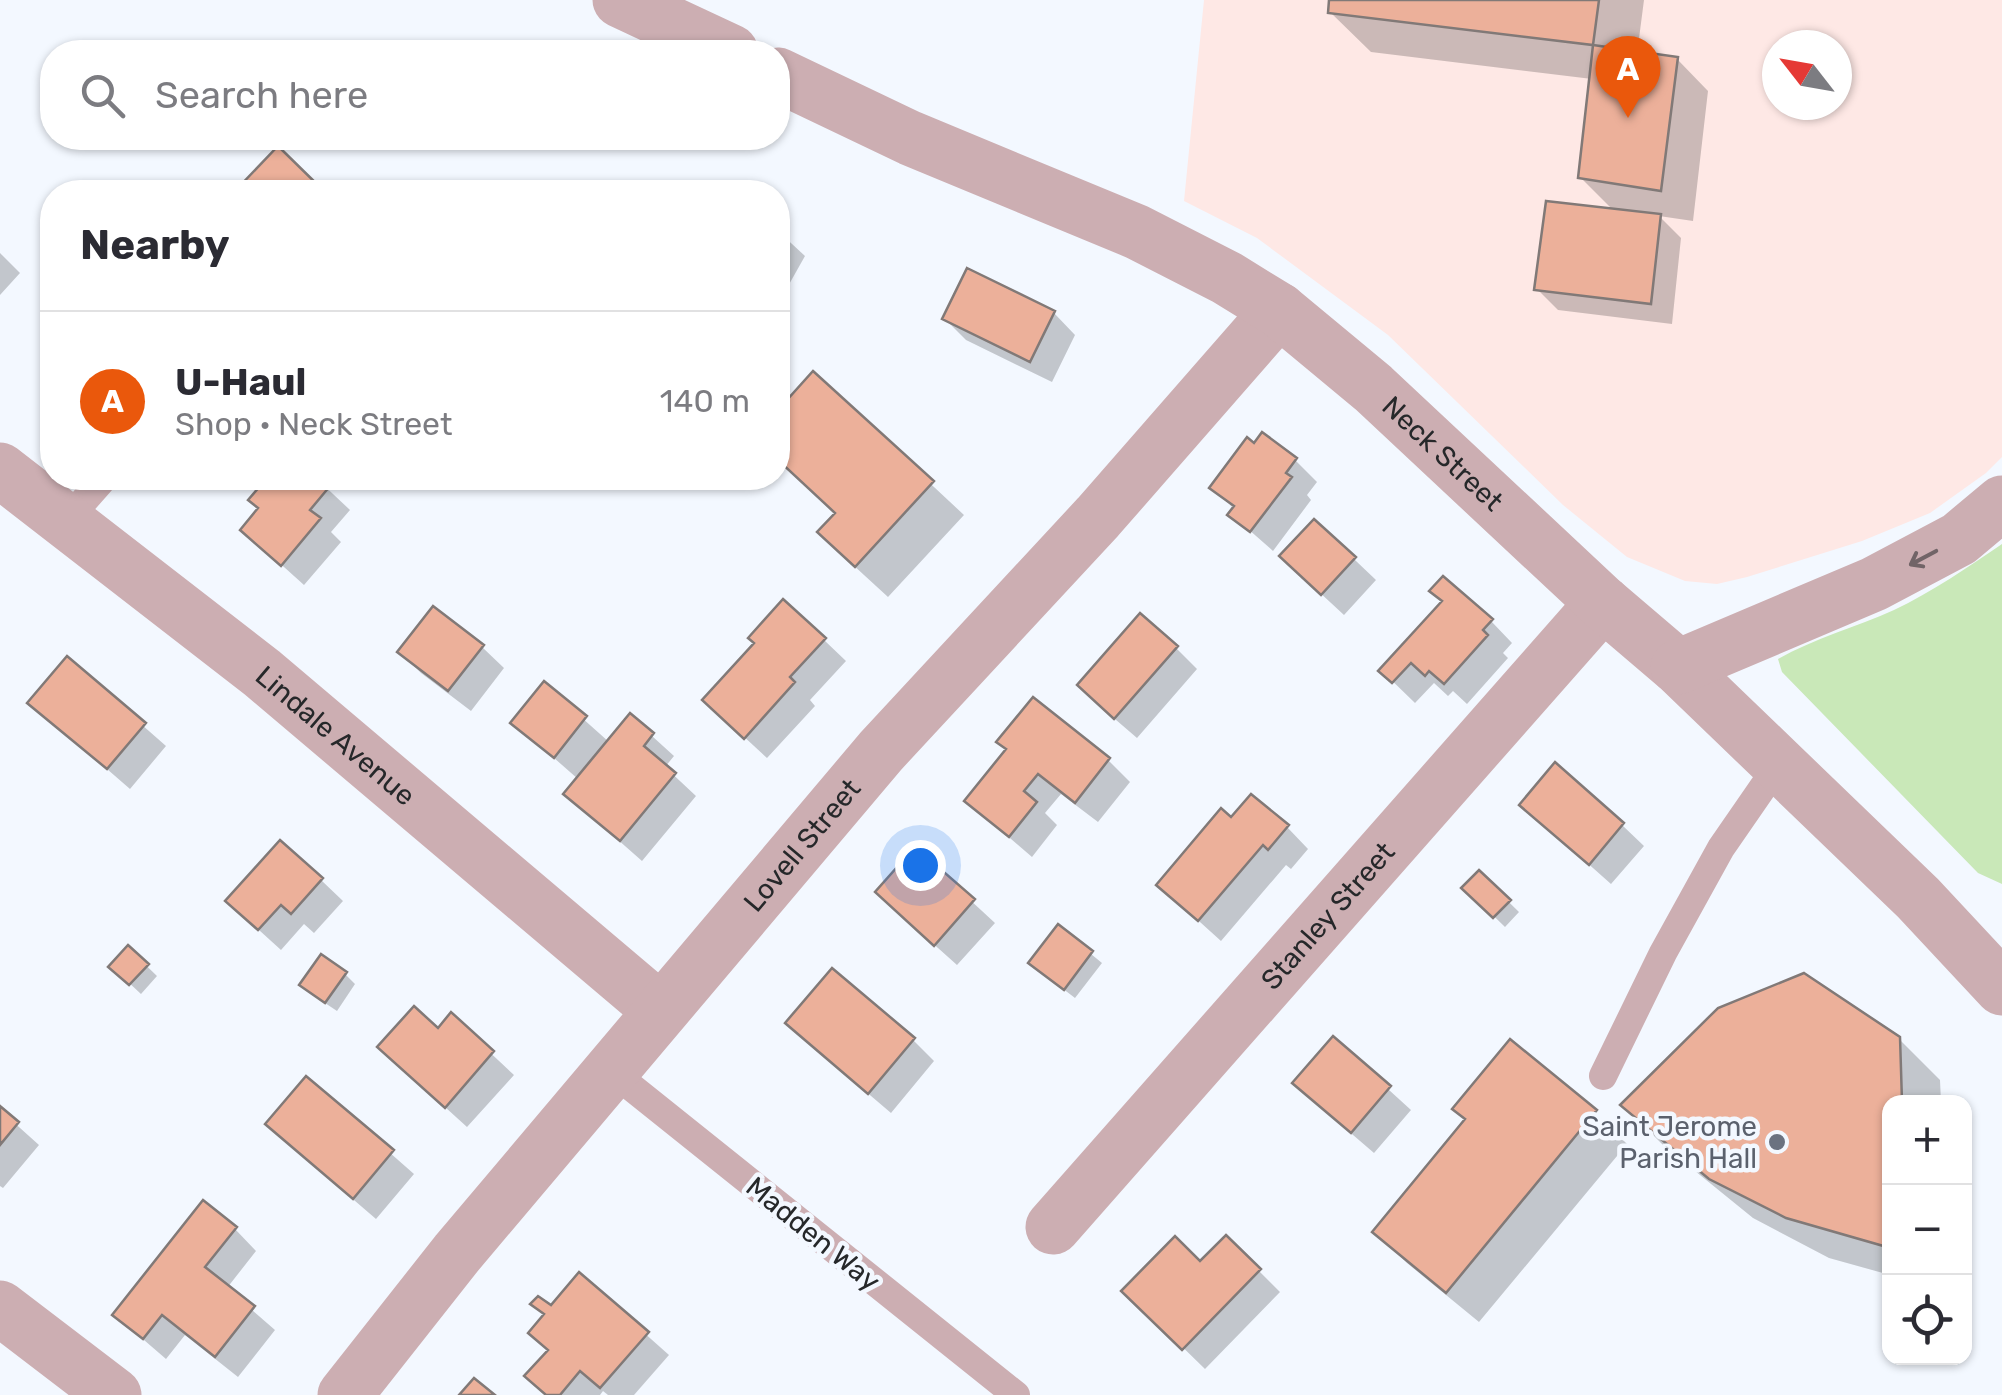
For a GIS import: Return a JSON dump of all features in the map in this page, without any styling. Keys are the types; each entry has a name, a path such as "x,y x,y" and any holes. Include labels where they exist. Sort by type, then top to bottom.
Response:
{"street":[{"path":"620,0 705,40"},
{"name":"Neck Street","path":"790,81 910,138 1137,232 1227,278 1278,310 1373,388 1603,603 1678,667 1918,898 2002,988"},
{"name":"Lovell Street","path":"345,1395 457,1253 881,751 1098,516 1278,310"},
{"name":"Lindale Avenue","path":"0,470 262,673 660,1010"},
{"path":"1678,667 1874,584 1959,539 2002,502"},
{"name":"Stanley Street","path":"1053,1226 1603,603"},
{"path":"0,1308 114,1395"}],"lane":[{"path":"66,520 93,490"},
{"path":"1604,1076 1663,954 1722,848 1779,764"},
{"name":"Madden Way","path":"610,1070 1016,1395"}],"shaded area":[{"path":"1204,0 2002,0 2002,457 1930,513 1862,541 1717,584 1685,581 1627,557 1563,505 1388,335 1257,238 1184,201"}],"green space":[{"path":"2002,544 2002,884 1978,873 1782,672 1778,659 1908,603"}],"building":[{"path":"1329,0 1599,0 1593,45 1328,13"},
{"path":"1593,45 1678,57 1661,191 1578,178"},
{"path":"274,150 282,150 313,180 246,180"},
{"path":"1546,201 1661,214 1651,304 1534,290"},
{"path":"967,268 1055,311 1030,362 942,319"},
{"path":"813,371 934,481 855,567 817,532 835,513 790,471 790,397"},
{"path":"1262,432 1297,458 1286,473 1292,477 1250,532 1227,515 1234,506 1209,488 1247,437 1254,443"},
{"path":"257,490 327,490 310,510 321,518 281,566 240,530 258,508 248,500"},
{"path":"1314,519 1356,557 1321,595 1279,556"},
{"path":"1443,576 1493,619 1483,630 1488,635 1444,684 1429,671 1425,676 1411,663 1392,683 1378,671 1442,601 1429,591"},
{"path":"783,599 826,638 790,677 795,682 744,739 702,700 754,643 748,638"},
{"path":"433,606 484,645 448,691 397,652"},
{"path":"1140,613 1178,646 1114,719 1077,685"},
{"path":"67,656 146,723 107,769 27,703"},
{"path":"544,681 587,716 554,758 510,723"},
{"path":"1033,697 1110,758 1075,803 1038,774 1024,791 1037,802 1009,837 964,801 1006,749 996,742"},
{"path":"630,713 654,733 644,746 676,773 620,841 563,794"},
{"path":"1555,762 1624,823 1589,865 1519,805"},
{"path":"1251,794 1289,825 1268,850 1263,845 1198,921 1156,885 1221,808 1231,817"},
{"path":"280,840 323,878 291,914 281,905 258,930 225,901"},
{"path":"915,847 975,899 934,946 875,892"},
{"path":"1479,870 1511,900 1493,918 1461,888"},
{"path":"1058,924 1093,951 1064,990 1028,963"},
{"path":"128,945 149,964 129,985 108,967"},
{"path":"321,954 347,972 325,1003 299,985"},
{"path":"832,968 915,1038 868,1094 785,1023"},
{"name":"Saint Jerome Parish Hall","path":"1804,973 1900,1037 1902,1095 1882,1095 1882,1246 1786,1218 1709,1179 1620,1105 1718,1008"},
{"path":"414,1006 438,1028 451,1012 494,1051 445,1108 377,1047"},
{"path":"1333,1036 1391,1086 1351,1133 1292,1083"},
{"path":"1510,1039 1597,1110 1446,1293 1372,1232 1465,1119 1452,1109"},
{"path":"306,1076 394,1150 353,1199 265,1124"},
{"path":"0,1106 19,1122 0,1145"},
{"path":"203,1200 237,1227 205,1267 255,1306 215,1357 162,1315 143,1339 112,1315"},
{"path":"1226,1235 1261,1269 1182,1350 1121,1291 1175,1236 1200,1261"},
{"path":"579,1272 649,1332 600,1388 580,1371 560,1395 546,1395 524,1376 548,1350 528,1333 544,1314 530,1304 538,1296 551,1305"},
{"path":"474,1378 495,1395 459,1395"}],"place":[{"name":"U-Haul","path":"1628,118"},
{"name":"Saint Jerome Parish Hall","path":"1777,1142"}]}
